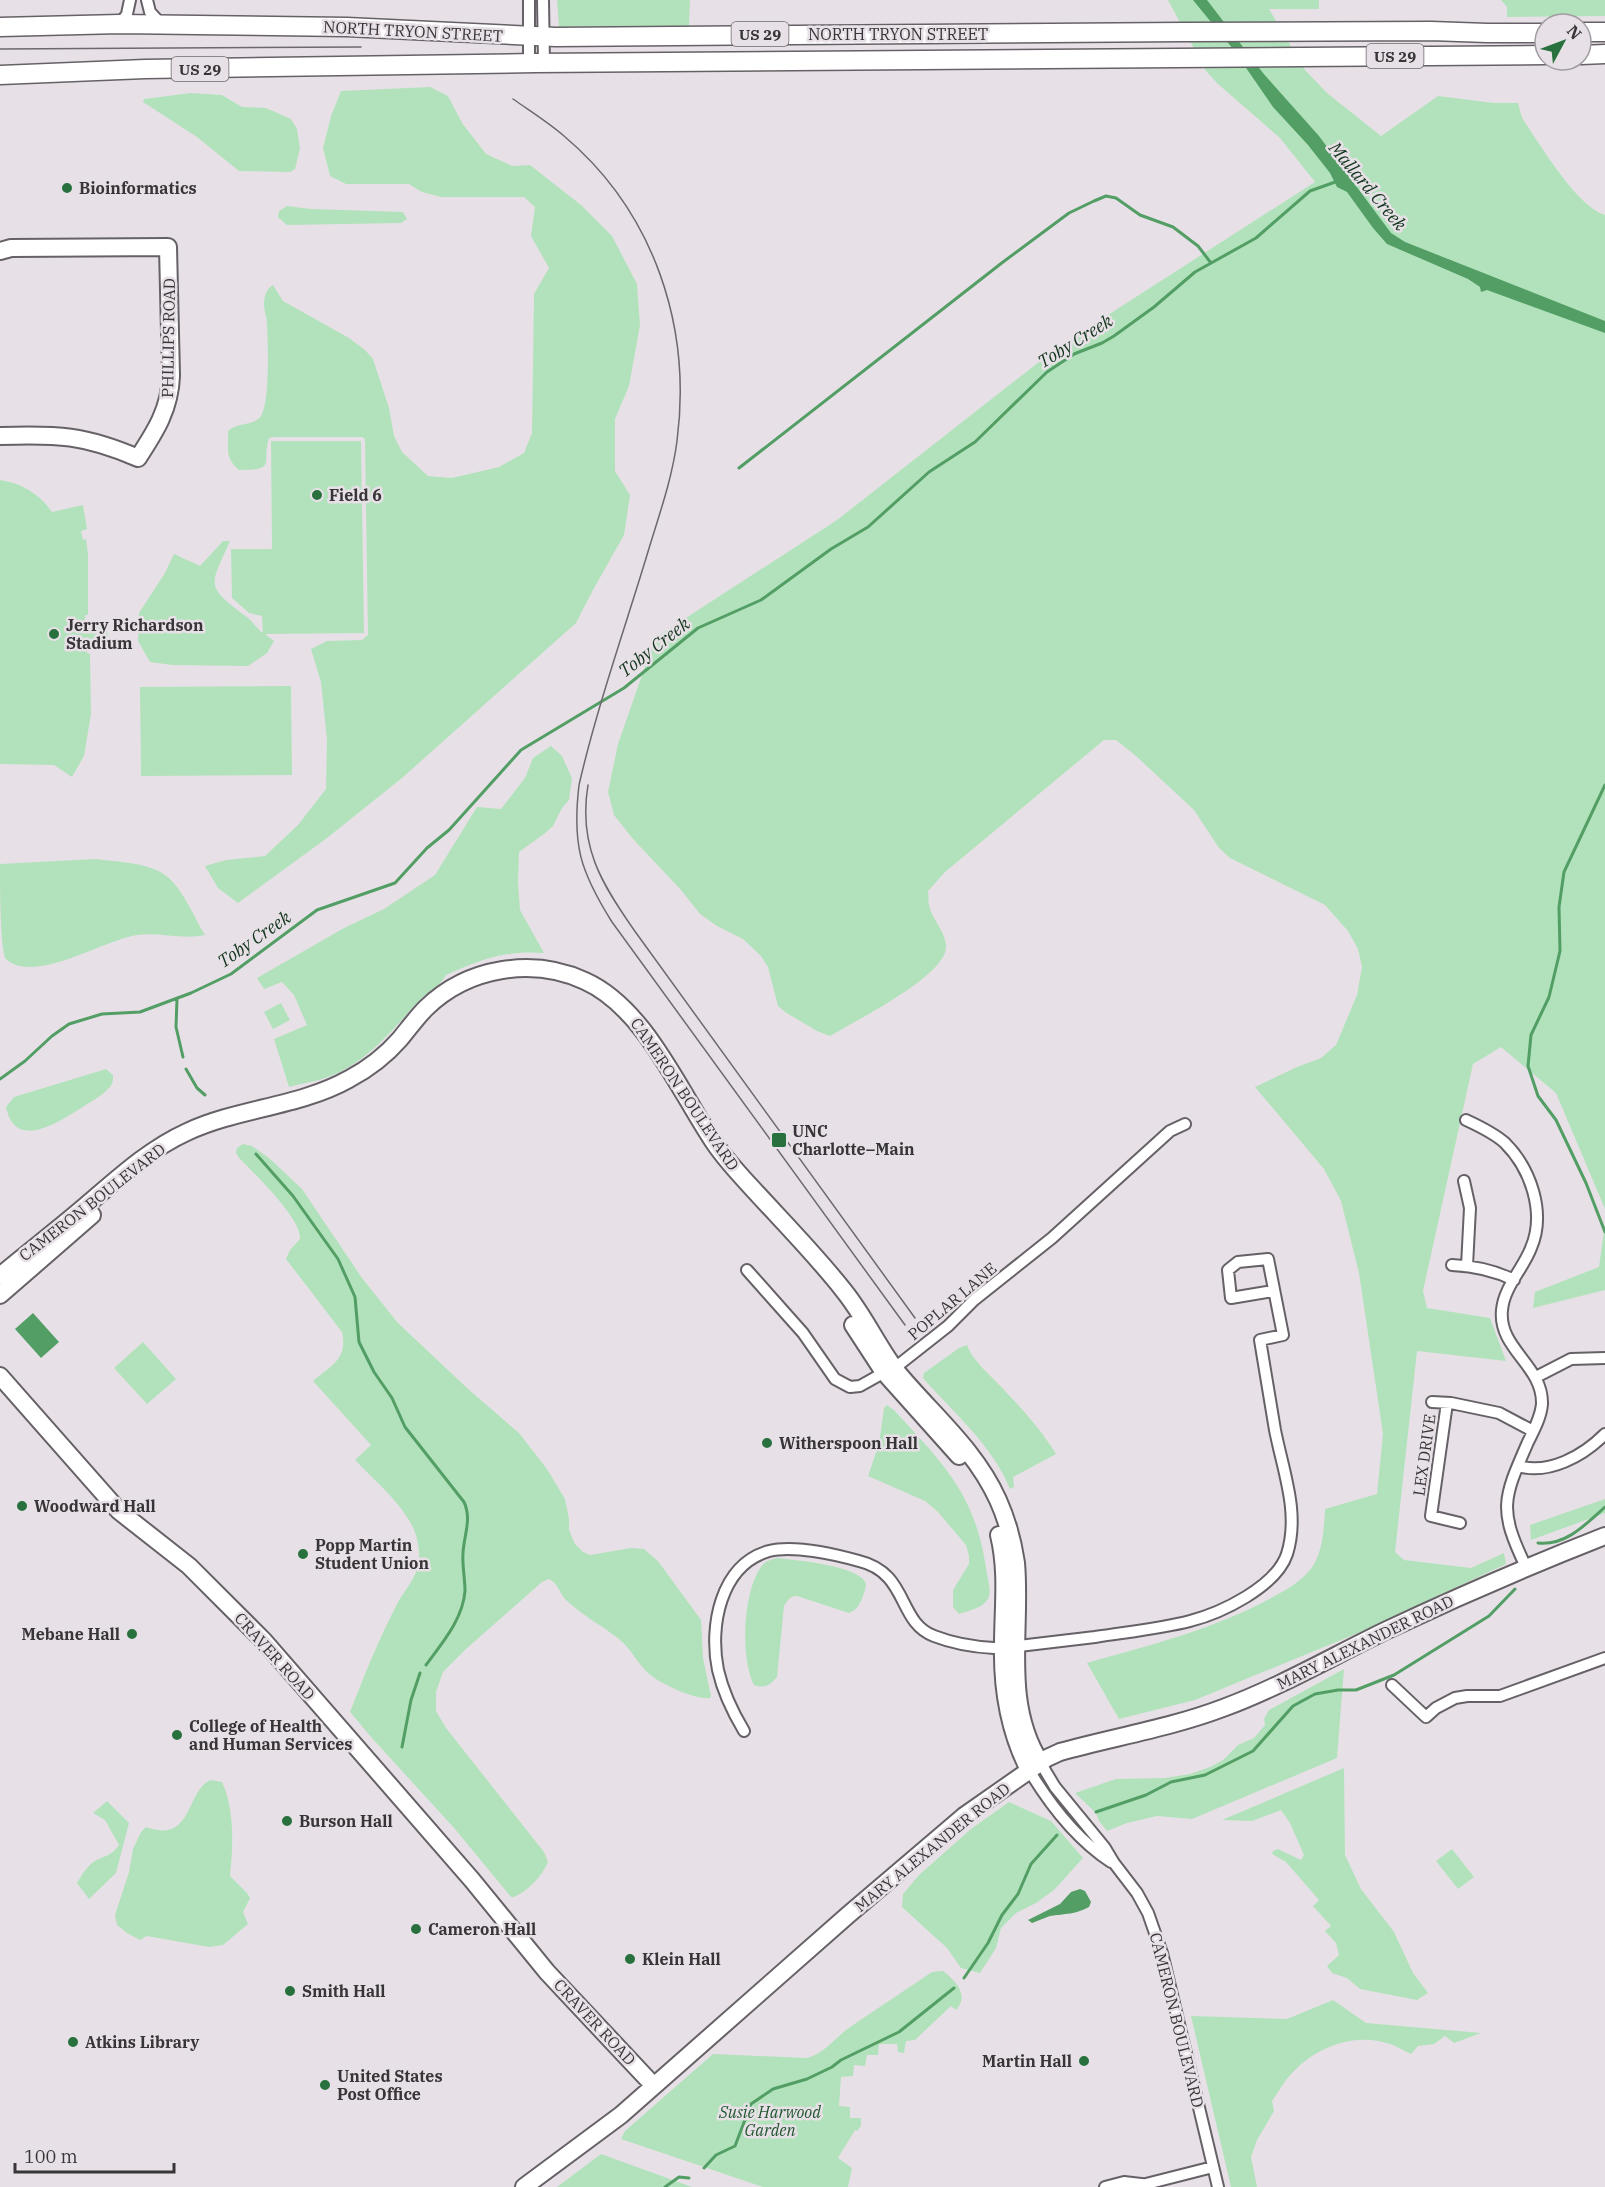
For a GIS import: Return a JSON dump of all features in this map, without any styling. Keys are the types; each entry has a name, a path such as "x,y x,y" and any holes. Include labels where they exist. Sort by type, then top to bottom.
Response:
{"main road":[{"name":"NORTH TRYON STREET","path":"0,27 120,24 347,27 536,37 1184,32 1533,33"},
{"path":"1387,56 1435,47 1533,43"},
{"name":"NORTH TRYON STREET","path":"0,75 145,69 536,63 1533,55"}],"street":[{"path":"120,24 127,15 130,0"},
{"path":"147,0 150,12 162,25"},
{"path":"529,0 536,37"},
{"path":"536,63 536,37 543,0"},
{"name":"PHILLIPS ROAD","path":"0,436 77,437 109,446 138,458 161,422 170,396 171,376 168,247 4,248"},
{"name":"CAMERON BOULEVARD","path":"0,1276 134,1166 171,1140 208,1123 317,1093 342,1083 363,1071 390,1050 439,996 468,980 495,971 520,968 554,970 588,982 612,997 639,1025 721,1170 756,1201 839,1302 889,1370 958,1455 988,1504 999,1533 1004,1564 1009,1647 1008,1710 1016,1741 1034,1766 1050,1804 1090,1844 1114,1863 1143,1903 1159,1944 1218,2187"},
{"name":"CAMERON BOULEVARD","path":"0,1295 136,1178 184,1146 218,1132 324,1102 350,1091 381,1072 445,1005 466,992 492,982 518,978 556,982 582,992 604,1005 635,1039 708,1144"},
{"path":"1466,1120 1506,1144 1520,1162 1534,1195 1537,1212 1532,1248 1503,1304 1502,1325 1512,1346 1536,1377 1542,1404 1539,1419 1509,1486 1506,1511 1512,1535 1526,1567"},
{"name":"POPLAR LANE","path":"747,1270 796,1324 831,1375 840,1383 855,1387 889,1370 948,1326 974,1300 1046,1243 1170,1131 1185,1124"},
{"path":"1464,1182 1470,1208 1467,1266"},
{"path":"744,1731 727,1700 720,1679 716,1658 716,1625 722,1600 733,1575 750,1560 770,1551 800,1550 866,1563 892,1581 913,1620 928,1634 951,1641 993,1648 1054,1643 1188,1622 1211,1614 1252,1592 1269,1579 1282,1564 1291,1538 1292,1511 1260,1340 1283,1335 1268,1259 1238,1262 1228,1270 1231,1298 1274,1291"},
{"path":"1452,1265 1499,1272 1514,1280"},
{"path":"1536,1377 1571,1359 1605,1358"},
{"name":"CRAVER ROAD","path":"0,1376 119,1511 199,1575 278,1656 472,1880 547,1971 654,2086"},
{"name":"LEX DRIVE","path":"1432,1402 1498,1413 1533,1431"},
{"name":"LEX DRIVE","path":"1447,1403 1431,1516 1460,1522"},
{"path":"1518,1466 1529,1470 1553,1466 1581,1453 1605,1434"},
{"name":"MARY ALEXANDER ROAD","path":"524,2187 599,2133 940,1836 988,1798 1034,1766 1060,1752 1161,1727 1224,1708 1277,1685 1438,1606 1526,1567 1605,1536"},
{"path":"1392,1685 1426,1717 1443,1704 1459,1697 1500,1696 1605,1658"},
{"path":"1105,2187 1124,2182 1137,2185 1213,2167"}],"green space":[{"path":"557,0 690,0 689,26 559,27"},
{"path":"1168,0 1319,0 1319,9 1269,9 1305,70 1327,93 1381,136 1438,96 1494,103 1518,103 1522,118 1559,173 1582,200 1605,215 1605,1209 1556,1093 1501,1047 1473,1064 1423,1291 1427,1308 1490,1318 1506,1361 1417,1351 1395,1552 1404,1560 1471,1568 1504,1553 1506,1564 1358,1633 1195,1700 1119,1719 1087,1663 1206,1627 1283,1592 1310,1570 1318,1557 1325,1509 1377,1494 1383,1434 1359,1273 1341,1201 1324,1169 1255,1087 1321,1058 1336,1045 1357,995 1362,967 1358,949 1348,931 1325,905 1230,858 1219,848 1194,810 1116,740 1104,740 945,872 928,891 931,911 946,942 941,959 931,972 897,997 830,1036 817,1031 778,1006 768,967 761,956 743,939 717,926 700,914 614,815 608,792 618,744 655,638 837,520 1058,347 1315,182 1280,138 1206,71"},
{"path":"1501,0 1605,0 1605,16 1593,16 1593,12 1533,12 1533,17 1507,17 1507,7"},
{"path":"430,87 448,96 462,123 486,154 512,166 530,165 581,205 612,236 637,284 640,325 629,386 615,419 615,471 630,495 624,535 576,623 402,778 327,838 238,903 218,888 205,866 226,860 265,856 298,825 326,789 327,740 321,682 311,649 327,641 362,640 368,635 365,439 362,437 269,438 266,463 259,469 239,470 229,457 228,431 258,419 264,409 268,372 267,321 264,305 267,291 273,285 283,301 349,338 373,359 389,408 394,436 402,452 428,476 452,478 499,467 524,453 532,433 534,294 549,268 531,236 535,207 524,197 441,197 422,192 409,184 346,184 330,176 323,148 331,116 341,91"},
{"path":"191,93 222,95 242,107 266,108 291,119 297,129 300,148 295,169 290,172 239,171 197,137 143,102 144,99"},
{"path":"287,206 403,212 407,219 401,223 287,225 278,217 279,211"},
{"name":"Field 6","path":"271,441 361,441 364,633 265,634 274,641 267,653 248,666 172,665 150,662 138,641 139,613 165,573 174,554 200,566 223,541 230,541 215,577 217,591 263,633 262,616 249,613 232,598 231,549 272,549"},
{"name":"Jerry Richardson Stadium","path":"0,480 29,490 52,512 83,505 87,529 81,531 83,540 86,539 88,555 88,615 85,615 85,624 107,624 108,645 87,645 87,653 90,654 91,714 84,756 72,777 54,765 0,764"},
{"path":"291,686 292,775 141,776 140,687"},
{"path":"551,746 562,756 572,778 569,800 553,826 519,852 520,910 544,953 517,953 493,957 446,975 379,1044 358,1061 328,1077 289,1087 274,1039 307,1025 294,995 282,982 264,989 257,978 344,928 384,909 435,875 477,807 501,809 525,778 533,758"},
{"path":"96,859 138,865 162,873 181,893 205,935 188,937 137,935 69,959 34,967 18,966 6,959 1,929 0,864"},
{"path":"281,1003 290,1020 273,1029 264,1012"},
{"path":"106,1069 113,1075 109,1088 78,1110 47,1127 27,1131 18,1128 11,1120 6,1107 14,1097"},
{"path":"243,1144 252,1146 269,1158 302,1189 362,1278 397,1322 519,1433 547,1469 565,1499 569,1530 575,1544 590,1555 631,1548 644,1549 658,1561 701,1620 703,1658 710,1698 678,1690 649,1674 623,1643 572,1605 549,1579 542,1582 443,1672 436,1692 436,1711 446,1728 544,1852 548,1862 534,1882 514,1897 511,1897 455,1829 350,1712 383,1632 415,1574 419,1562 418,1542 403,1511 355,1460 371,1445 313,1381 337,1361 343,1349 342,1332 286,1259 290,1250 300,1239 299,1230 276,1197 239,1158 236,1153 237,1148"},
{"path":"1605,1224 1605,1290 1533,1308 1535,1292 1599,1267"},
{"path":"143,1342 176,1379 147,1404 114,1368"},
{"path":"967,1345 979,1364 1026,1414 1056,1454 1013,1477 1014,1487 1010,1489 1003,1473 983,1444 923,1378 924,1373 959,1348"},
{"path":"887,1405 942,1464 965,1499 974,1519 981,1542 990,1592 986,1602 975,1609 959,1614 953,1607 953,1590 969,1564 966,1545 938,1512 925,1501 868,1476 879,1444 884,1408"},
{"path":"1605,1499 1605,1513 1531,1540 1530,1525"},
{"path":"777,1558 846,1570 863,1579 866,1587 859,1604 849,1613 797,1596 789,1599 784,1606 777,1677 767,1686 761,1687 754,1685 747,1659 745,1642 747,1608 750,1592 761,1567 766,1562"},
{"path":"1344,1669 1337,1758 1192,1819 1157,1816 1127,1823 1107,1831 1096,1813 1075,1793 1116,1779 1165,1778 1190,1774 1210,1767 1223,1760 1238,1745 1254,1738 1265,1725 1264,1719 1269,1710"},
{"path":"1344,1768 1345,1855 1361,1889 1394,1932 1413,1973 1428,1993 1417,2000 1360,1989 1347,1978 1332,1973 1327,1966 1339,1955 1336,1943 1325,1931 1331,1926 1313,1906 1319,1900 1286,1862 1272,1854 1278,1849 1301,1860 1304,1855 1290,1823 1281,1810 1252,1821 1222,1820"},
{"path":"210,1780 222,1782 229,1804 232,1829 230,1876 250,1898 243,1912 248,1924 223,1945 209,1947 147,1936 140,1940 117,1925 115,1915 129,1872 133,1849 146,1827 161,1830 172,1829 180,1823 202,1786"},
{"path":"107,1801 129,1823 116,1873 89,1899 77,1883 92,1863 109,1854 119,1845 105,1820 93,1813"},
{"path":"1009,1802 1051,1821 1083,1858 1054,1890 1036,1903 1016,1913 1001,1928 996,1948 980,1973 961,1968 947,1948 902,1907 903,1894 919,1875 971,1829"},
{"path":"1452,1849 1474,1877 1458,1889 1436,1861"},
{"name":"Susie Harwood Garden","path":"943,1971 956,1983 961,1993 962,1999 956,2010 951,2006 915,2040 906,2041 904,2053 898,2052 897,2044 879,2044 878,2055 867,2055 865,2066 854,2065 853,2076 841,2077 839,2106 850,2107 850,2118 861,2118 861,2126 857,2131 855,2130 838,2158 852,2168 848,2187 763,2187 621,2139 625,2131 713,2054 807,2058 826,2048 847,2029 932,1972"},
{"path":"1333,2000 1366,2023 1481,2033 1454,2043 1445,2036 1434,2044 1418,2046 1411,2054 1390,2044 1364,2040 1338,2044 1314,2055 1291,2074 1272,2101 1274,2111 1257,2140 1251,2157 1257,2187 1231,2187 1191,2016 1287,2019"},
{"path":"601,2154 692,2187 557,2187"}],"shaded area":[{"path":"1193,0 1207,0 1263,73 1319,136 1391,233 1405,242 1605,321 1605,333 1487,290 1481,292 1480,287 1468,279 1387,244 1347,192 1337,187 1330,173 1308,145 1273,107 1233,49"},
{"path":"33,1313 59,1342 41,1358 15,1329"},
{"path":"1080,1889 1085,1891 1091,1902 1089,1907 1050,1916 1032,1923 1028,1920 1060,1904 1071,1892"}],"waterway":[{"name":"Toby Creek","path":"0,1079 69,1024 102,1014 140,1012 191,993 231,974 317,910 395,883 427,848 449,830 521,750 624,688 698,628 761,600 831,549 868,527 929,472 975,442 1047,372 1074,354 1114,336 1154,307 1195,272 1256,238 1310,191 1338,181"},
{"path":"739,468 1003,262 1069,213 1094,201 1106,196 1116,198 1140,215 1173,227 1198,246 1211,263"},
{"path":"1605,785 1564,872 1559,907 1560,951 1549,997 1531,1035 1528,1066 1538,1096 1556,1120 1586,1183 1605,1232"},
{"path":"177,999 176,1027 183,1057"},
{"path":"186,1069 197,1088 205,1095"},
{"path":"256,1154 293,1196 338,1259 355,1297 359,1342 374,1372 392,1398 405,1427 464,1502 466,1508 463,1601 451,1630 426,1665"},
{"path":"1538,1543 1558,1541 1566,1537 1583,1527 1605,1507"},
{"path":"1096,1812 1146,1795 1171,1782 1205,1775 1253,1751 1293,1706 1315,1694 1356,1690 1394,1675 1489,1616 1515,1589"},
{"path":"402,1747 411,1700 420,1673"},
{"path":"964,1978 988,1943 1002,1915 1018,1894 1031,1864 1057,1835"},
{"path":"704,2168 716,2155 735,2146 751,2104 773,2089 807,2079 899,2032 954,1988"},
{"path":"665,2187 679,2177 689,2178"}],"tram line":[{"path":"0,49 361,47"},
{"path":"513,99 564,136 595,166 622,200 643,236 660,274 672,314 678,356 680,398 672,470 602,698 579,785 577,825 581,857 592,888 612,922 905,1325"},
{"path":"588,785 586,826 589,845 611,896 915,1318"}],"place":[{"name":"Bioinformatics","path":"67,188"},
{"name":"Field 6","path":"317,495"},
{"name":"Jerry Richardson Stadium","path":"54,634"},
{"name":"UNC Charlotte–Main","path":"779,1140"},
{"name":"Witherspoon Hall","path":"767,1443"},
{"name":"Woodward Hall","path":"22,1506"},
{"name":"Popp Martin Student Union","path":"303,1554"},
{"name":"Mebane Hall","path":"132,1634"},
{"name":"College of Health and Human Services","path":"177,1735"},
{"name":"Burson Hall","path":"287,1821"},
{"name":"Cameron Hall","path":"416,1929"},
{"name":"Klein Hall","path":"630,1959"},
{"name":"Smith Hall","path":"290,1991"},
{"name":"Atkins Library","path":"73,2042"},
{"name":"Martin Hall","path":"1084,2061"},
{"name":"United States Post Office","path":"325,2085"}],"water label":[{"name":"Mallard Creek","path":"1368,186"}]}
